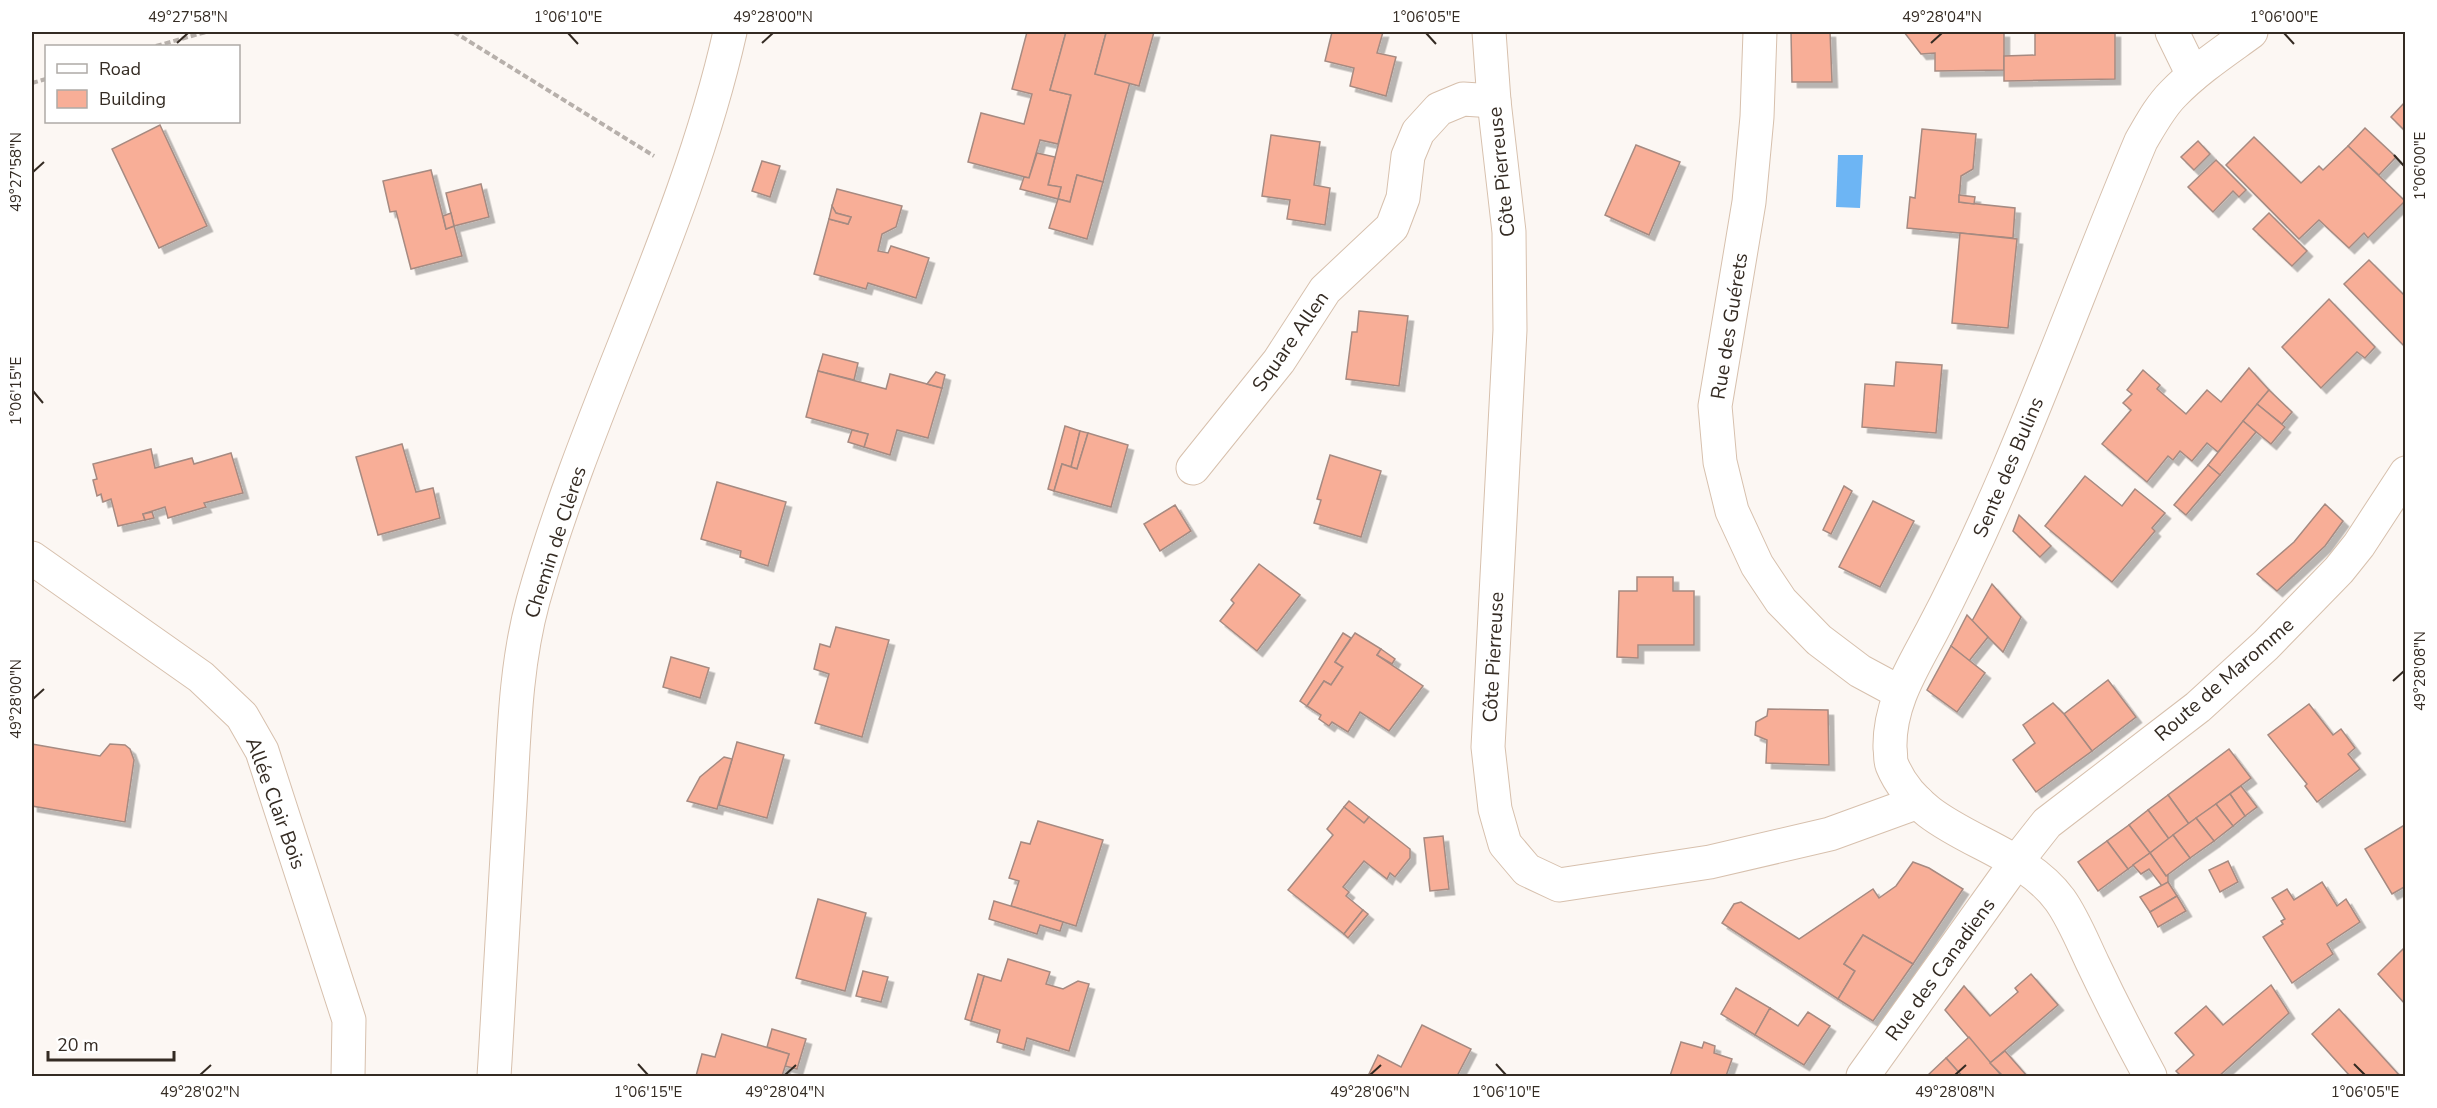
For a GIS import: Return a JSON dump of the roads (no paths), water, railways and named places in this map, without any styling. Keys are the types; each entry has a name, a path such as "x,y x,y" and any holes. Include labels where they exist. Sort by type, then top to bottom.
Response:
{"street":[{"name":"Chemin de Clères","path":"494,1077 518,680 533,603 563,505 688,179 720,76 730,32"},
{"name":"Côte Pierreuse","path":"1489,32 1494,101 1509,232 1510,330 1488,747 1495,809 1505,844 1527,870 1559,885 1710,862 1830,834 1918,802"},
{"name":"Rue des Guérets","path":"1760,32 1757,117 1749,202 1715,406 1720,462 1732,511 1757,565 1781,601 1819,640 1860,671 1899,692"},
{"path":"2172,32 2193,75"},
{"name":"Sente des Bulins","path":"2150,1077 2060,901 2035,873 2017,861 1937,819 1918,802 1902,782 1891,762 1890,735 1899,692 1958,583 1997,496 2141,141 2165,103 2193,75 2252,32"},
{"name":"Square Allen","path":"1193,468 1279,361 1325,290 1392,227 1403,198 1408,156 1418,132 1439,110 1463,99 1494,101"},
{"name":"Route de Maromme","path":"2017,861 2057,814 2198,707 2266,645 2339,570 2359,545 2406,473"},
{"name":"Allée Clair Bois","path":"32,558 201,677 242,716 262,751 349,1020 348,1077"},
{"name":"Rue des Canadiens","path":"1863,1077 2017,861"}],"water":[{"path":"1838,155 1863,155 1860,208 1836,207"}]}
